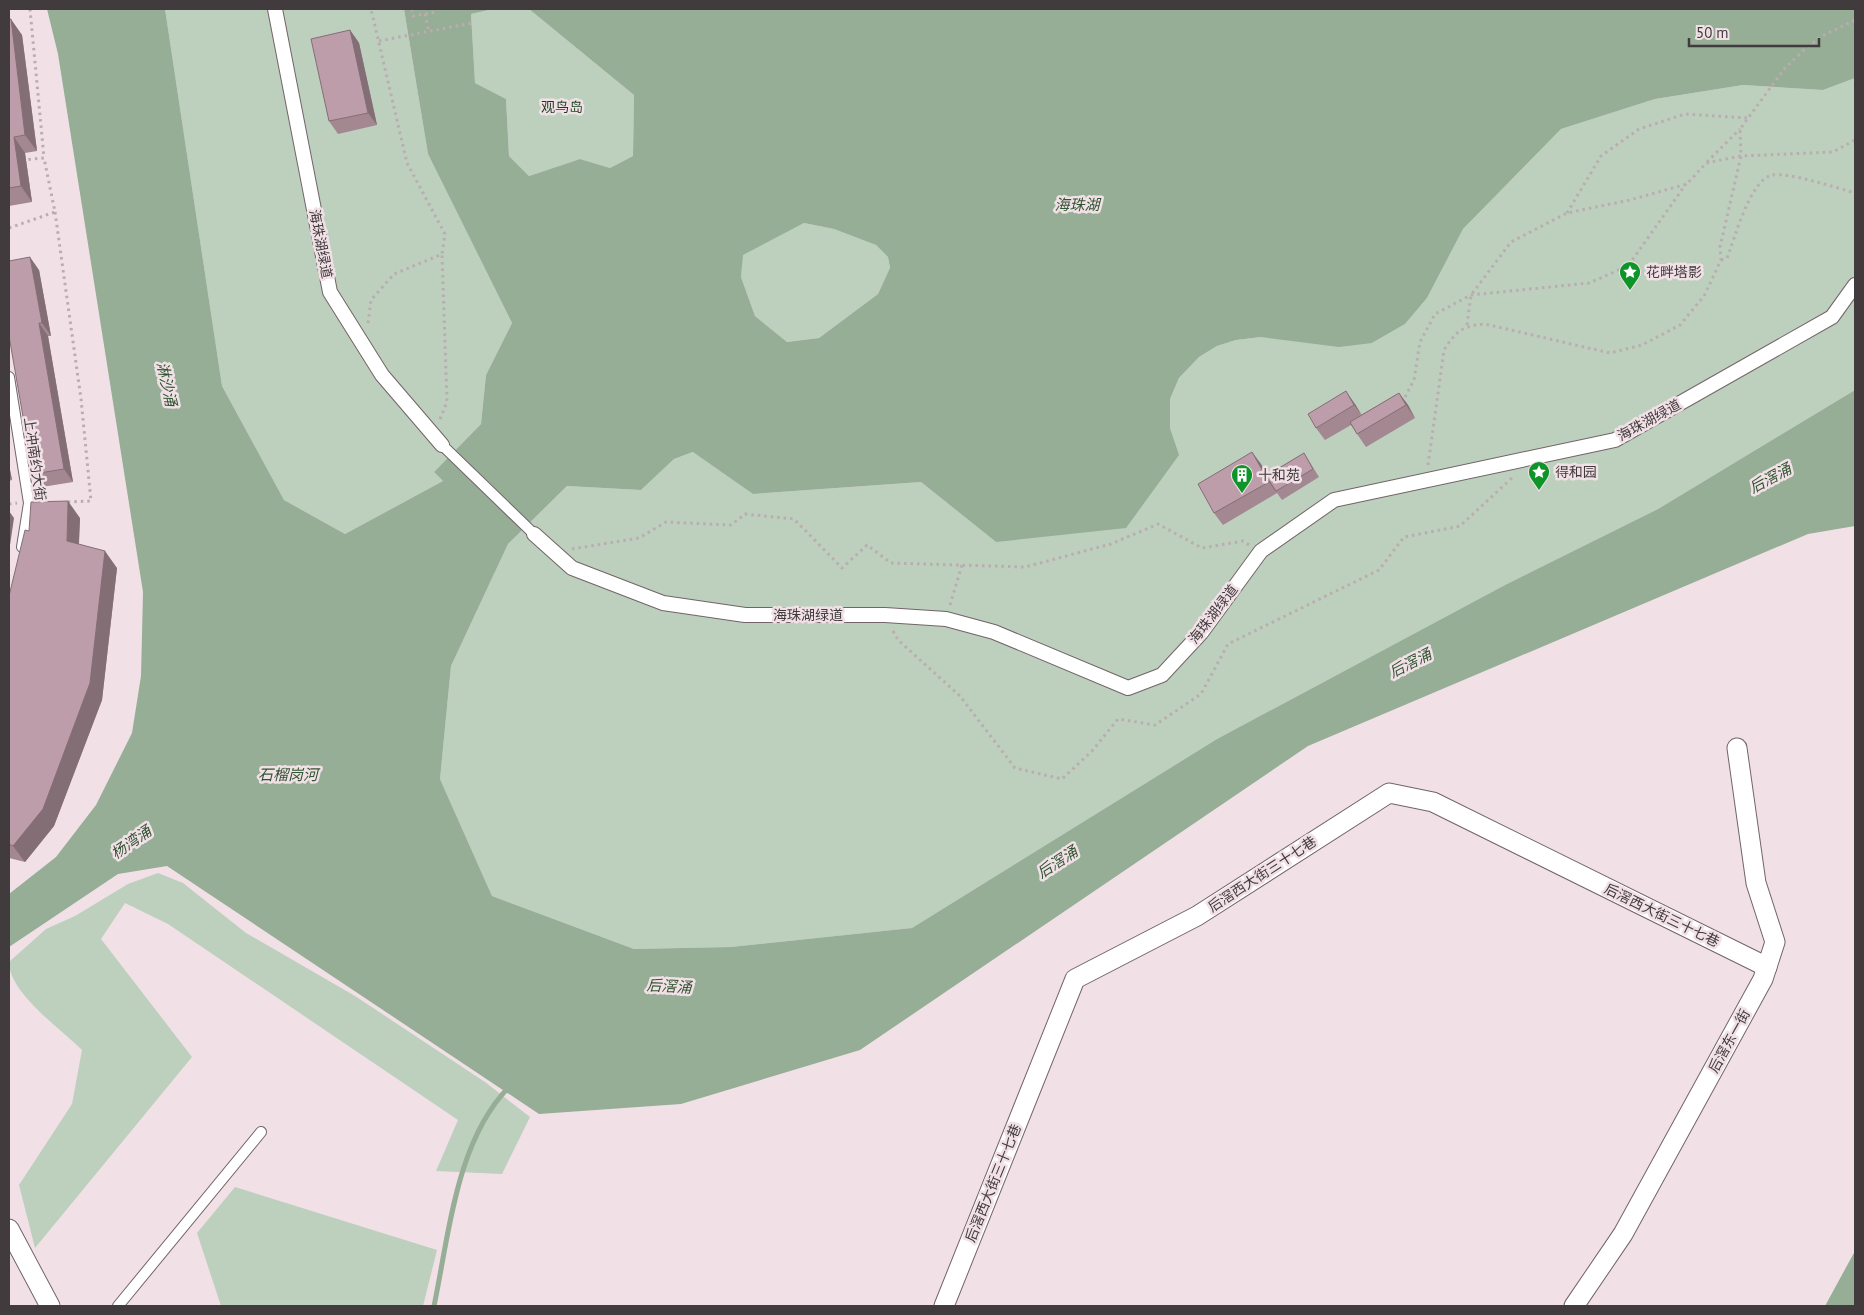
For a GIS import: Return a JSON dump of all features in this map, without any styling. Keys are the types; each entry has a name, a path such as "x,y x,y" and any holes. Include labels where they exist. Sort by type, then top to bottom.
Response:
{"street":[{"name":"海珠湖绿道","path":"275,9 330,292 382,374 438,439"},
{"name":"海珠湖绿道","path":"534,534 572,568 663,603 745,615 885,615 946,619 994,632 1128,688 1162,675 1201,633 1261,551 1334,500 1615,440 1832,317 1855,285"},
{"name":"后滘东一街","path":"1574,1306 1623,1234 1763,979 1775,942 1756,883 1737,748"},
{"name":"后滘西大街三十七巷","path":"944,1306 1075,979 1197,916 1389,793 1433,802 1767,967"},
{"path":"9,1229 50,1306"}],"lane":[{"name":"上冲南约大街","path":"9,377 29,503 20,557"},
{"path":"438,439 534,534"},
{"path":"118,1306 261,1132"}],"path":[{"path":"30,9 44,158 55,212 81,399 91,501 64,502"},
{"path":"372,9 407,163 445,234 442,254 447,402 438,439"},
{"path":"412,9 413,16 436,12 436,9"},
{"path":"425,14 429,32"},
{"path":"1405,397 1414,380 1420,342 1435,314 1471,295 1589,283 1628,266 1687,184 1740,129 1785,68 1822,36 1855,20"},
{"path":"379,41 472,23"},
{"path":"1567,214 1601,156 1639,129 1685,114 1747,118"},
{"path":"1426,481 1444,350 1452,337 1467,325 1485,324 1610,352 1642,345 1680,325 1704,296 1721,260 1720,248 1741,156 1740,129"},
{"path":"1706,164 1741,156 1833,152 1855,140"},
{"path":"18,161 44,158"},
{"path":"1721,260 1727,258 1747,203 1758,184 1772,175 1796,178 1855,193"},
{"path":"1467,325 1471,295 1511,242 1567,214 1630,200 1687,184"},
{"path":"9,228 55,212"},
{"path":"365,348 371,300 394,274 442,254"},
{"path":"9,504 29,503"},
{"path":"554,552 639,538 666,522 731,525 745,514 794,519 842,568 867,546 891,563 1025,567 1111,544 1158,524 1202,548 1243,541 1261,551"},
{"path":"946,619 962,565"}],"green space":[{"path":"165,9 404,9 428,154 512,323 486,375 481,424 434,472 443,481 345,534 284,500 222,386"},
{"name":"观鸟岛","path":"493,9 529,9 634,95 633,156 610,168 580,159 529,176 509,156 506,99 475,83 471,14"},
{"path":"1855,78 1855,390 1658,509 1505,585 1217,739 912,928 731,947 634,949 492,896 440,779 451,666 508,544 567,486 641,490 674,459 694,452 753,494 921,482 996,542 1178,455 1170,428 1170,399 1179,378 1199,357 1217,346 1236,340 1261,337 1372,343 1405,324 1427,298 1463,229 1561,129 1655,99 1743,85 1823,90"},
{"path":"804,223 834,229 876,245 888,257 890,269 878,294 819,338 787,342 755,316 741,277 742,255"},
{"path":"158,873 183,883 246,933 355,996 485,1082 530,1117 502,1174 436,1171 458,1120 168,924 125,903 101,939 192,1057 35,1248 19,1185 72,1104 82,1050 38,1010 17,986 11,974 9,962 46,929 75,916 128,884"},
{"path":"235,1187 437,1250 423,1306 221,1306 197,1233"}],"water":[{"path":"47,9 165,9 222,386 284,500 345,534 443,481 434,472 481,424 486,375 512,323 428,154 404,9 493,9 471,14 475,83 506,99 509,156 529,176 580,159 610,168 633,156 634,95 529,9 1855,9 1855,78 1823,90 1743,85 1655,99 1561,129 1463,229 1427,298 1405,324 1372,343 1339,347 1261,337 1236,340 1217,346 1199,357 1179,378 1170,399 1170,428 1179,455 1126,528 996,542 921,482 753,494 693,452 674,459 641,490 567,486 508,544 451,666 440,779 492,896 634,949 731,947 912,928 1217,739 1505,585 1658,509 1855,390 1855,526 1808,534 1308,746 860,1050 681,1104 539,1114 167,866 118,874 9,947 9,894 56,857 96,805 132,733 141,676 143,592 58,54","holes":["804,223 834,229 876,245 888,257 890,268 878,294 819,338 787,342 755,316 741,277 743,255"]},
{"path":"1855,1251 1855,1306 1825,1306"}],"building":[{"path":"9,19 11,19 25,135 14,137 21,186 9,188"},
{"path":"350,30 368,113 329,121 311,39"},
{"path":"30,257 42,323 39,323 64,469 33,474 9,336 9,261"},
{"path":"1346,391 1354,405 1316,428 1308,414"},
{"path":"1399,393 1406,405 1357,434 1350,422"},
{"path":"1252,452 1269,482 1214,513 1198,484"},
{"path":"1304,453 1313,469 1276,491 1266,476"},
{"path":"68,501 67,541 105,551 90,683 43,809 13,846 9,844 9,596 25,530 29,531 31,502"}],"waterway":[{"path":"434,1306 450,1220 466,1161 477,1134 491,1109 509,1087"}],"place":[{"name":"花畔塔影","path":"1630,291"},
{"name":"得和园","path":"1539,491"},
{"name":"十和苑","path":"1242,494"}],"water label":[{"name":"海珠湖","path":"1077,204"},
{"name":"淋沙涌","path":"167,384"},
{"name":"后滘涌","path":"1770,478"},
{"name":"后滘涌","path":"1410,663"},
{"name":"石榴岗河","path":"288,774"},
{"name":"杨湾涌","path":"131,842"},
{"name":"后滘涌","path":"1057,862"},
{"name":"后滘涌","path":"669,986"}]}
